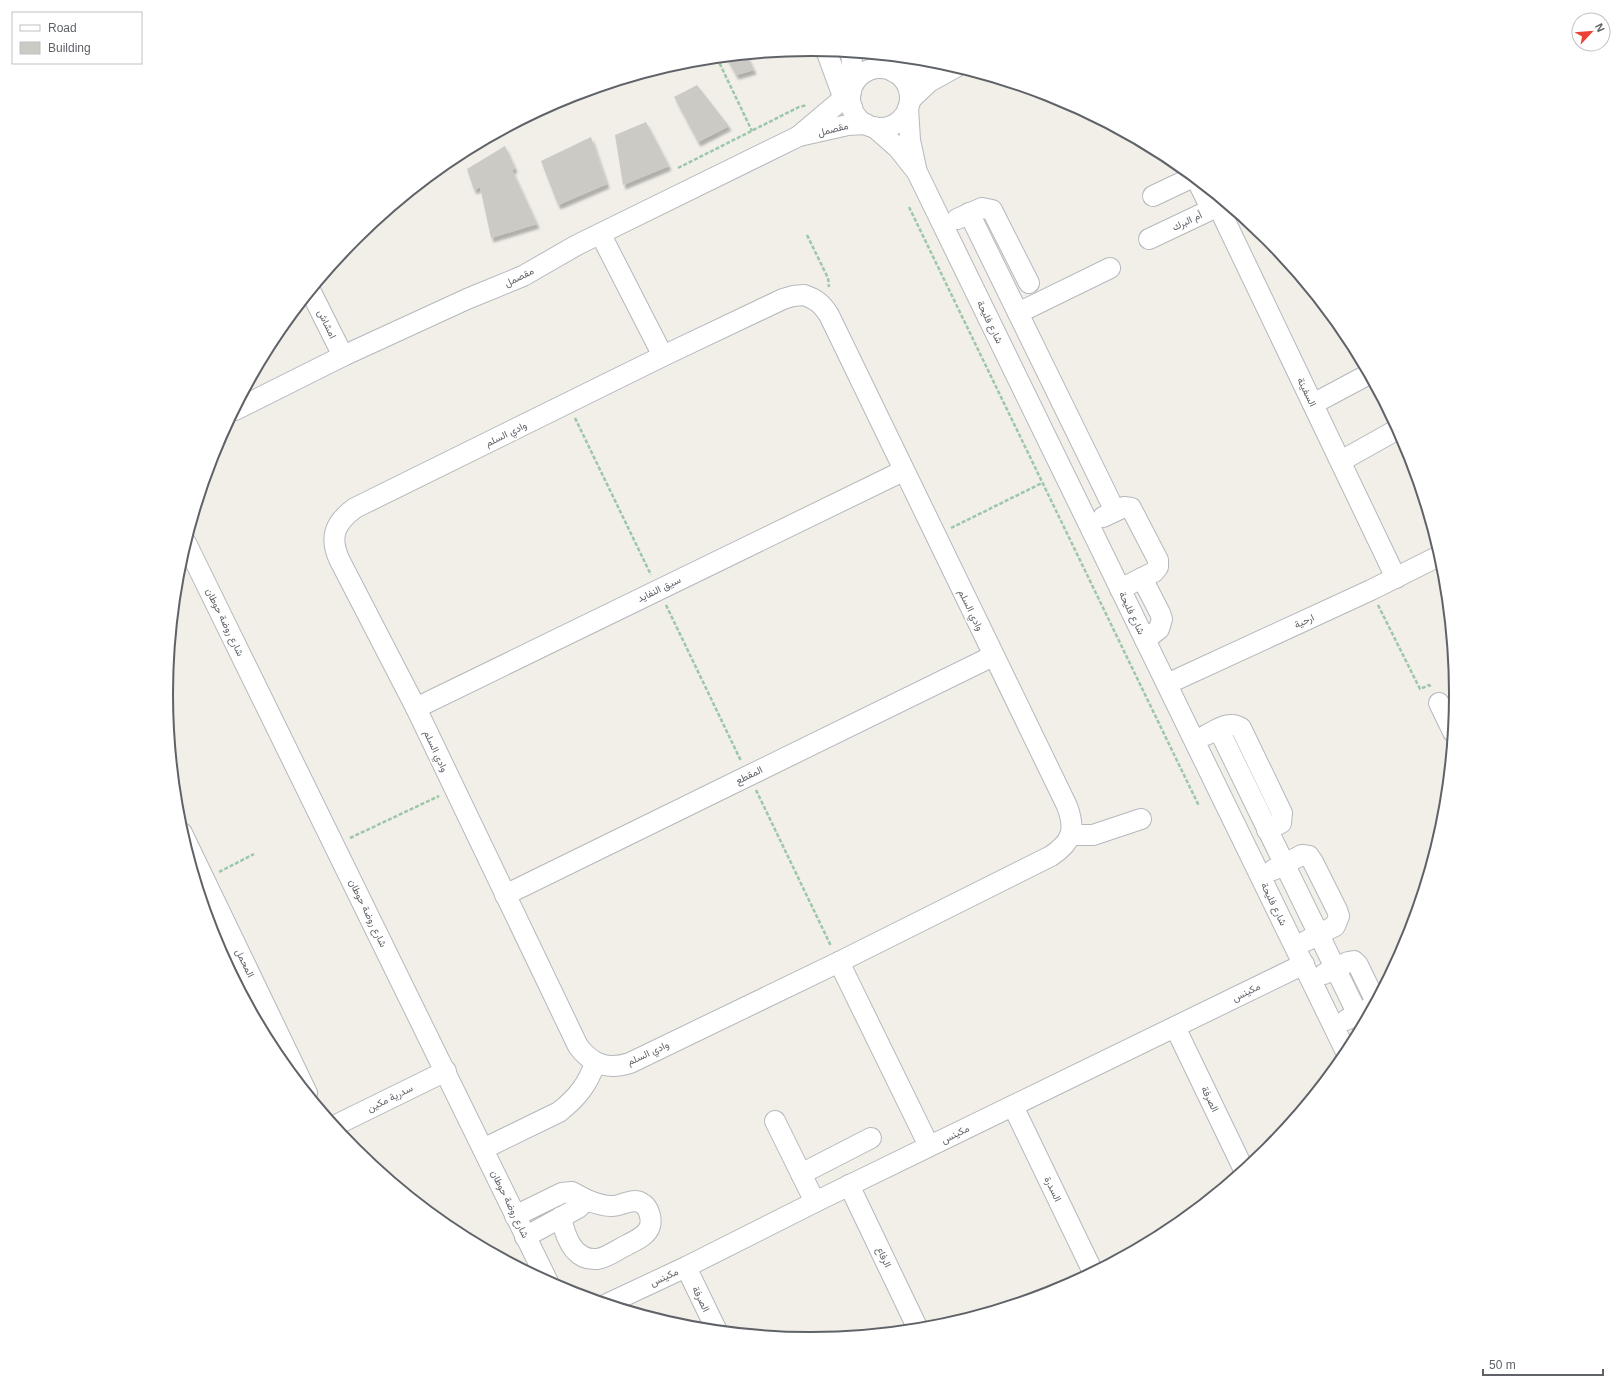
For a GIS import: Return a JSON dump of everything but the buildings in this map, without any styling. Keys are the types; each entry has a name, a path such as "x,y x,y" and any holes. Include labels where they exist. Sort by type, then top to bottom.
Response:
{"street":[{"path":"828,56 838,84 850,95"},
{"path":"851,57 850,95 860,120 870,126 883,128 898,122 909,104 929,82 949,71"},
{"path":"878,59 906,84 909,104"},
{"path":"850,95 859,77 873,69 913,71 926,66"},
{"name":"مقصمل","path":"799,136 812,124 850,95"},
{"name":"شارع فليحة","path":"909,104 910,140 917,172"},
{"name":"مقصمل","path":"242,407 343,356 467,299 524,276 577,245 601,235 799,136 848,125 870,126"},
{"name":"شارع فليحة","path":"870,126 898,148 917,172 1344,1047"},
{"path":"1152,196 1188,180"},
{"name":"السفينة","path":"1210,196 1218,206 1396,578"},
{"name":"أم البرك","path":"1149,239 1218,206"},
{"path":"943,226 969,213 986,207 994,212 1029,283"},
{"path":"969,213 1114,511"},
{"path":"601,235 663,356"},
{"path":"989,320 1017,310 1110,268"},
{"name":"وادي السلم","path":"804,295 814,299 823,306 993,656 1068,806 1072,820 1071,835 1063,848 1051,856 839,962 630,1062 618,1066 606,1066 595,1063 585,1056 578,1046 416,708 335,550 334,537 337,525 344,515 355,508 663,356 793,296 804,295"},
{"name":"امشاش","path":"313,296 343,356"},
{"path":"1021,386 1047,373"},
{"path":"1313,404 1365,376"},
{"path":"1341,461 1393,432"},
{"path":"1053,451 1078,437"},
{"name":"سيق النفايد","path":"416,708 903,471"},
{"path":"1089,524 1114,511 1128,506 1134,511 1158,560 1157,570 1120,589"},
{"name":"شارع روضة حوطان","path":"190,551 446,1071 544,1274"},
{"name":"ارحية","path":"1167,684 1371,590 1435,558"},
{"path":"1142,578 1162,619 1159,629 1145,640"},
{"name":"المقطع","path":"505,895 993,656"},
{"path":"1439,703 1449,724"},
{"path":"1195,741 1232,724 1240,728 1276,800 1282,813 1282,820 1281,823 1267,830 1360,1020 1334,1026"},
{"path":"1071,835 1093,835 1141,819"},
{"path":"1261,876 1302,856 1309,856 1313,862 1339,916 1336,926 1295,946"},
{"name":"المحمل","path":"194,857 297,1071"},
{"path":"839,962 929,1146"},
{"name":"مكينس","path":"613,1301 686,1267 929,1146 1175,1027 1308,972 1335,968"},
{"name":"الصرفة","path":"1175,1027 1242,1166"},
{"path":"483,1149 559,1112 569,1104 585,1086 595,1063"},
{"name":"سدرية مكين","path":"339,1124 446,1071"},
{"name":"السدرة","path":"1013,1106 1091,1268"},
{"path":"775,1121 815,1202"},
{"path":"801,1174 871,1138"},
{"name":"الرفاع","path":"849,1186 915,1325"},
{"path":"515,1216 562,1193 572,1192 599,1205 612,1207 630,1202 640,1202 645,1205 650,1212 651,1225 645,1235 610,1254 597,1259 584,1256 572,1248 564,1232 561,1217"},
{"path":"525,1237 561,1217 587,1200"},
{"name":"الصرفة","path":"686,1267 714,1326"}],"path":[{"path":"719,63 752,131"},
{"path":"678,168 799,107 810,104 820,106 830,111"},
{"path":"909,207 1199,806"},
{"path":"807,235 828,278 829,288 823,306"},
{"path":"568,403 839,962"},
{"path":"935,536 1042,483"},
{"path":"1371,590 1420,689 1429,685 1439,703"},
{"path":"334,845 454,789"},
{"path":"205,878 254,854"}]}
